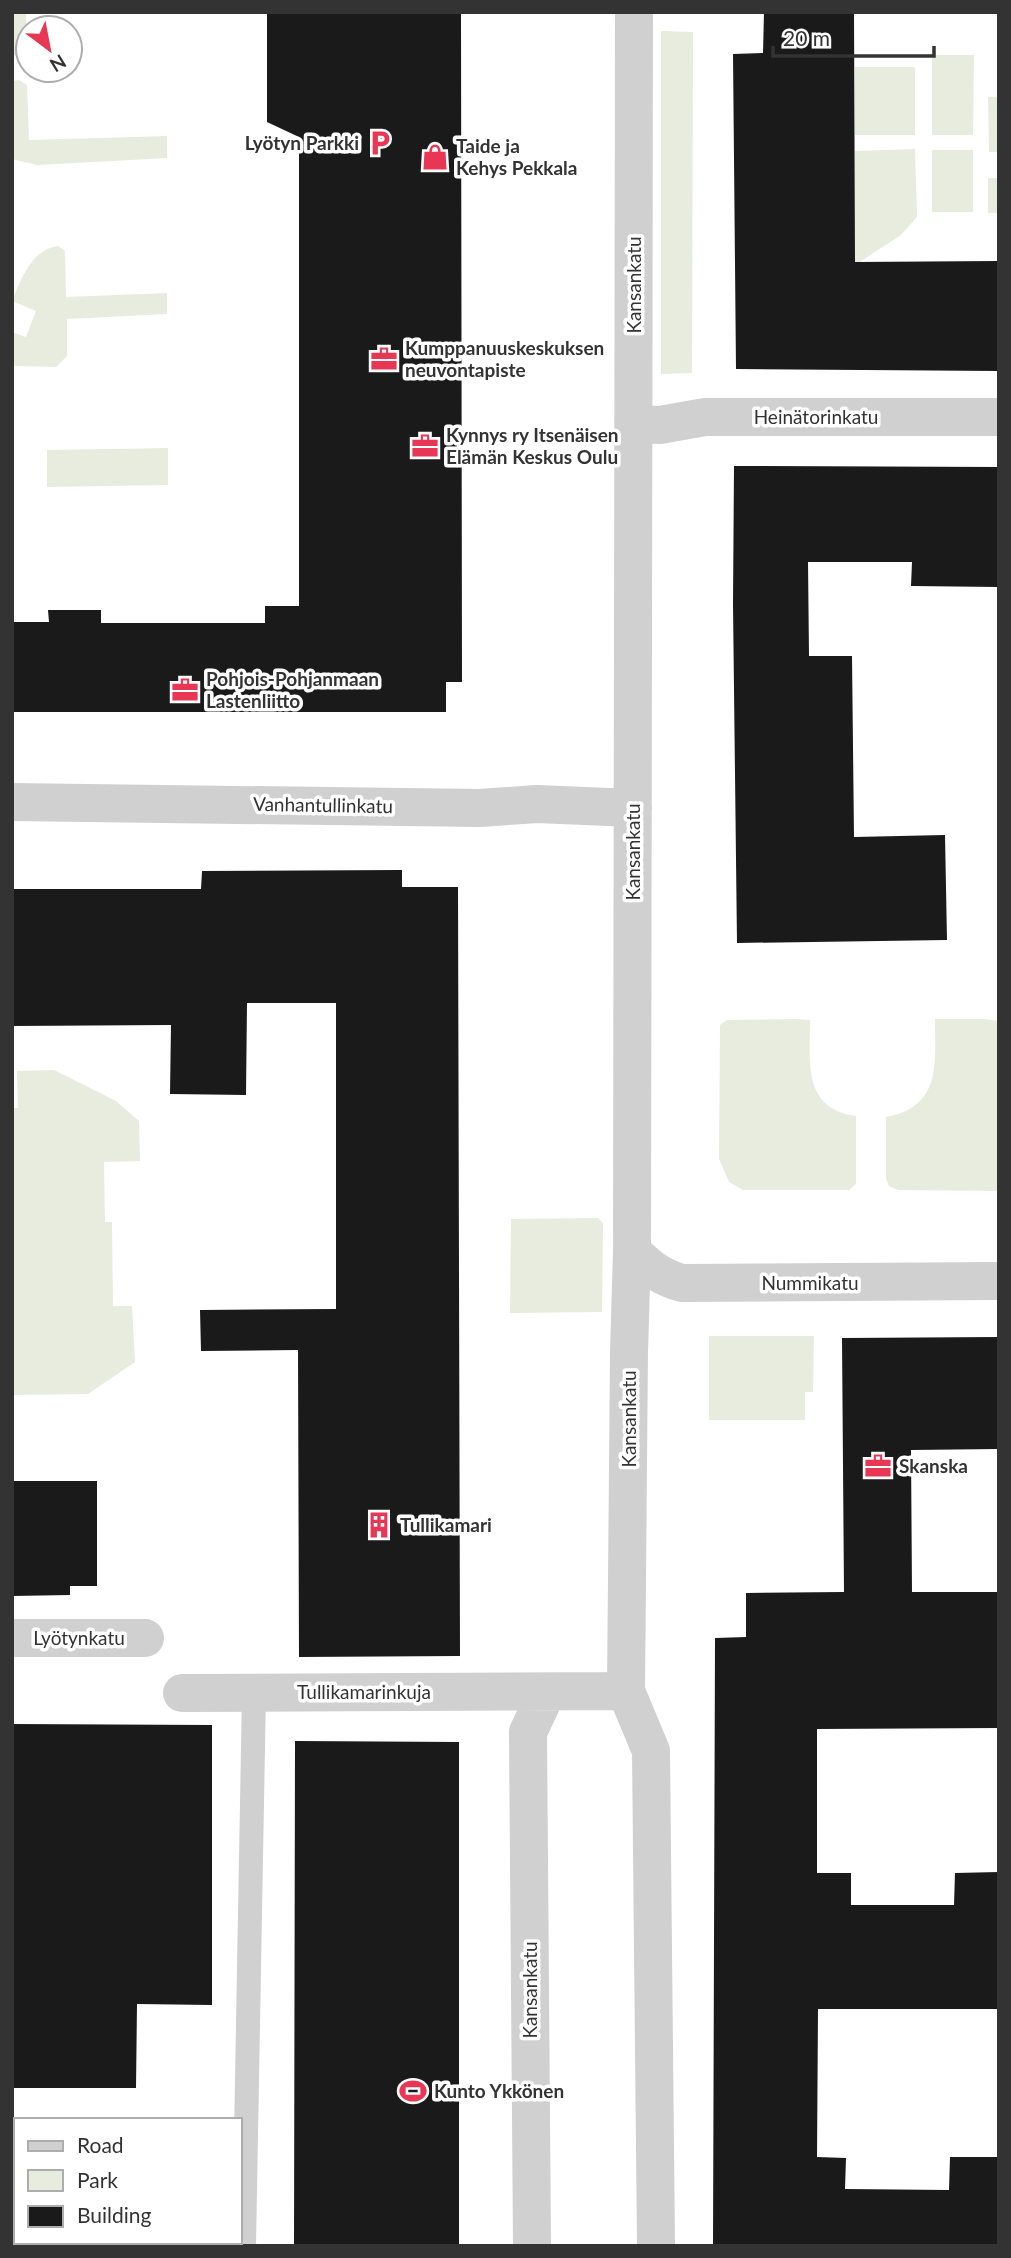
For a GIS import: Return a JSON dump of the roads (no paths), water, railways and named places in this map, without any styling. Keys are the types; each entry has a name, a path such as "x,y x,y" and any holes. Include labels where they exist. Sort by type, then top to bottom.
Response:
{"street":[{"name":"Kansankatu","path":"635,12 632,1251 626,1691 652,1751 656,2246"},
{"name":"Heinätorinkatu","path":"634,424 660,425 705,417 999,417"},
{"name":"Vanhantullinkatu","path":"12,802 468,808 537,804 633,807"},
{"name":"Nummikatu","path":"632,1251 649,1269 666,1279 682,1283 999,1282"},
{"name":"Lyötynkatu","path":"12,1638 145,1638"},
{"path":"547,1692 626,1691"},
{"name":"Kansankatu","path":"532,2246 528,1732 547,1692"},
{"name":"Tullikamarinkuja","path":"182,1693 547,1692"}],"lane":[{"path":"244,2246 254,1692"}],"place":[{"name":"Lyötyn Parkki","path":"380,143"},
{"name":"Taide ja Kehys Pekkala","path":"435,157"},
{"name":"Kumppanuuskeskuksen neuvontapiste","path":"384,359"},
{"name":"Kynnys ry Itsenäisen Elämän Keskus Oulu","path":"425,446"},
{"name":"Pohjois-Pohjanmaan Lastenliitto","path":"185,690"},
{"name":"Skanska","path":"878,1466"},
{"name":"Tullikamari","path":"379,1525"},
{"name":"Kunto Ykkönen","path":"413,2091"}]}
